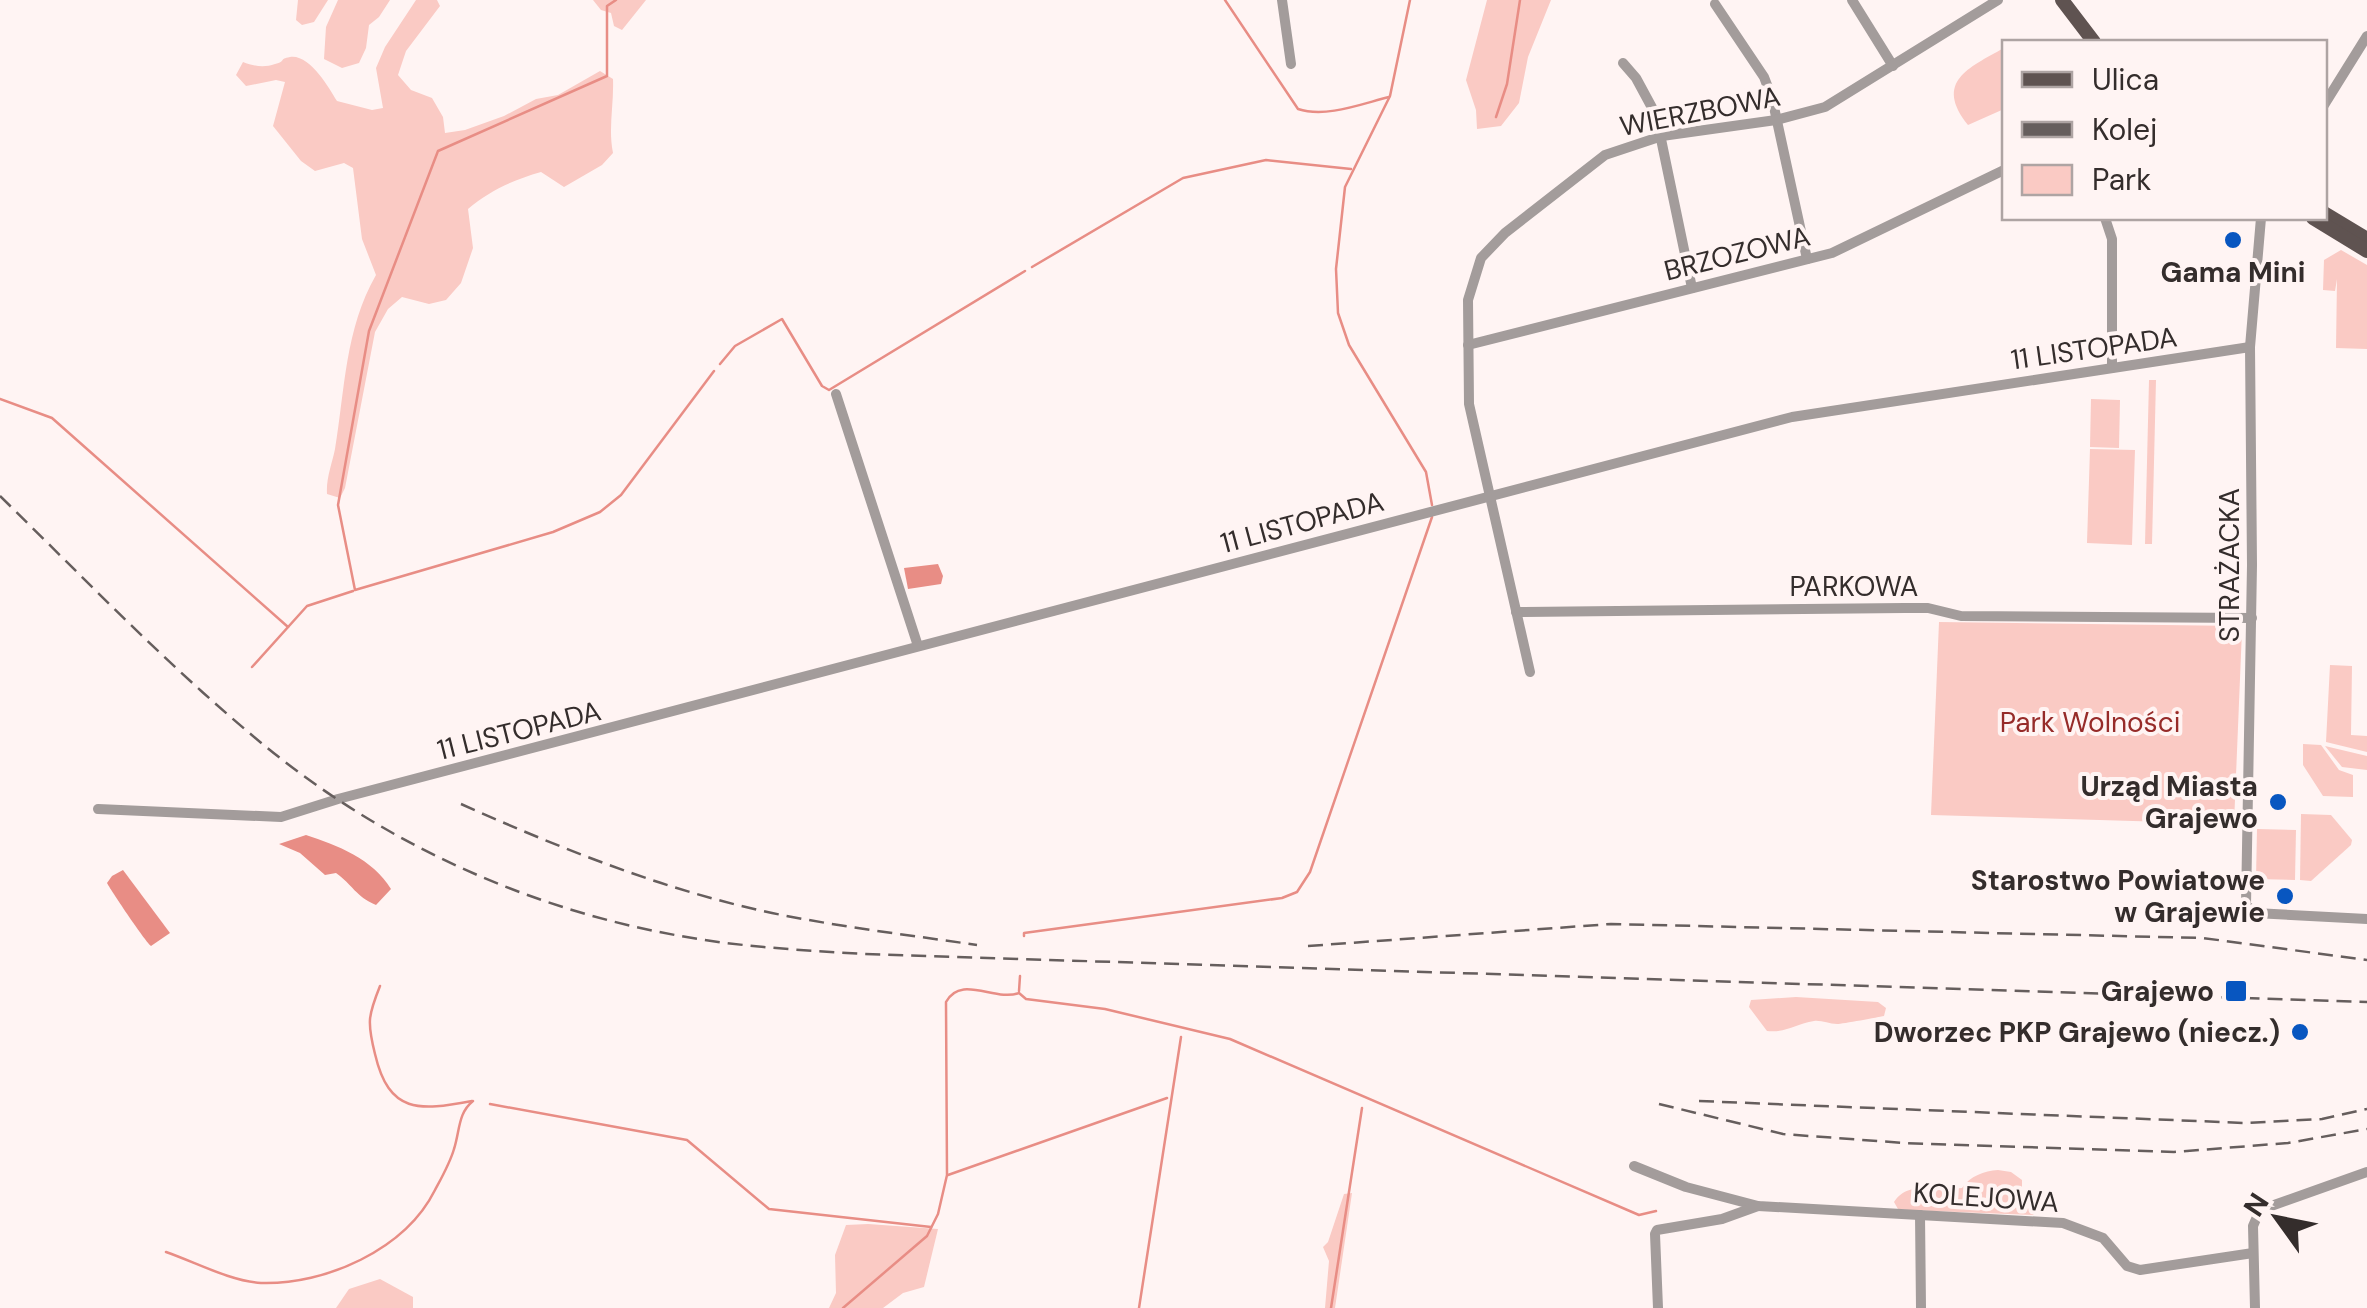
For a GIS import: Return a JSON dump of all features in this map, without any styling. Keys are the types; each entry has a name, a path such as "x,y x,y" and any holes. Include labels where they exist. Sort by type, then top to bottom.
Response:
{"main road":[{"path":"2051,0 2081,40"},
{"path":"2062,0 2092,40"},
{"path":"2327,215 2367,239"},
{"path":"2317,220 2367,251"}],"street":[{"path":"1282,0 1291,64"},
{"path":"1852,0 1893,66"},
{"name":"WIERZBOWA","path":"1530,672 1472,420 1470,285 1486,250 1605,154 1662,136 1776,120 1834,103 1998,0"},
{"path":"1715,4 1764,77 1808,260"},
{"path":"2327,100 2367,36"},
{"path":"1623,63 1649,100 1662,136 1692,288"},
{"name":"BRZOZOWA","path":"1468,345 1848,247 2002,171"},
{"path":"2106,220 2112,239 2112,368"},
{"name":"STRAŻACKA","path":"2260,220 2250,347 2252,618 2245,896 2250,911 2367,919"},
{"name":"11 LISTOPADA","path":"98,809 281,817 1792,418 2250,347"},
{"path":"836,394 918,646"},
{"name":"PARKOWA","path":"1516,612 1928,608 1961,616 2252,618"},
{"name":"KOLEJOWA","path":"1634,1166 1700,1192 1758,1206 2063,1223 2104,1238 2127,1266 2140,1270 2253,1253"},
{"path":"2254,1308 2256,1214 2264,1206 2367,1172"},
{"name":"KOLEJOWA","path":"1658,1308 1654,1234 1657,1230 1722,1219 1758,1206"},
{"path":"1920,1215 1922,1308"}],"green space":[{"path":"298,0 328,0 314,22 302,25 296,20"},
{"path":"338,0 390,0 369,25 359,63 342,68 324,59 326,27"},
{"path":"416,0 437,0 440,6 406,51 398,75 411,90 432,98 443,117 445,133 465,130 536,99 558,95 600,71 613,79 613,153 602,165 564,187 541,172 484,197 468,209 473,248 461,283 446,300 429,304 402,297 388,309 375,332 340,498 327,494 328,477 352,338 376,275 362,239 353,168 344,163 315,171 301,161 273,126 285,82 246,86 236,75 243,62 267,66 297,57 318,73 337,101 372,110 383,108 376,68"},
{"path":"593,0 646,0 622,30 614,26 611,13 601,10"},
{"path":"1487,0 1551,0 1528,57 1519,103 1501,126 1477,129 1476,110 1466,80"},
{"path":"2002,49 2002,110 1968,125 1958,110 1955,87 1978,62"},
{"path":"2341,250 2367,265 2367,349 2336,348 2337,279 2335,291 2323,290 2324,260"},
{"path":"2149,380 2156,380 2152,544 2145,544"},
{"path":"2091,399 2120,400 2119,448 2090,447"},
{"path":"2090,449 2135,450 2132,545 2087,543"},
{"name":"Park Wolności","path":"1939,622 2239,626 2242,630 2234,824 1931,815"},
{"path":"2330,665 2352,666 2351,735 2367,736 2367,752 2326,742"},
{"path":"2303,744 2321,745 2339,770 2353,775 2353,797 2323,796 2303,765"},
{"path":"2325,746 2367,756 2367,770 2342,767"},
{"path":"2301,814 2331,815 2352,840 2311,881 2300,880"},
{"path":"2257,829 2296,830 2295,880 2256,879"},
{"path":"1796,997 1878,1002 1886,1008 1884,1016 1837,1024 1814,1021 1767,1031 1749,1007 1751,1000"},
{"path":"1998,1170 2011,1172 2022,1180 2022,1195 2040,1196 2043,1202 2033,1215 1907,1210 1898,1209 1894,1202 1915,1188 1962,1188 1978,1175"},
{"path":"1352,1193 1335,1308 1325,1308 1329,1261 1323,1247 1344,1194"},
{"path":"846,1225 938,1229 924,1287 903,1293 883,1308 829,1308 836,1293 835,1255"},
{"path":"380,1279 413,1297 413,1308 336,1308 349,1289"}],"shaded area":[{"path":"938,564 943,576 941,584 908,589 904,568"},
{"path":"306,835 364,861 391,889 376,905 336,873 325,875 300,853 279,844"},
{"path":"123,870 170,933 151,946 107,883"}],"waterway":[{"path":"616,0 607,6 607,76 438,151 369,331 338,505 355,590 553,532 600,512 621,495 714,371"},
{"path":"1225,0 1298,109 1332,111 1389,97"},
{"path":"1410,0 1390,96 1345,187 1336,269 1338,313 1349,345 1426,472 1432,505"},
{"path":"1496,117 1507,84 1520,0"},
{"path":"1032,267 1183,178 1266,160 1351,169"},
{"path":"720,364 735,346 782,319 822,386 829,390 1025,271"},
{"path":"0,399 52,418 288,627"},
{"path":"1024,936 1282,898 1297,892 1310,872 1432,517"},
{"path":"252,667 307,606 353,591"},
{"path":"1019,991 1020,976"},
{"path":"380,986 370,1026 381,1074 389,1088 409,1104 436,1106 472,1101"},
{"path":"843,1308 927,1236 938,1214 947,1175 946,1002 960,990 1019,993 1026,999 1105,1009 1230,1039 1639,1215 1656,1211"},
{"path":"1139,1308 1181,1037"},
{"path":"948,1175 1167,1098"},
{"path":"166,1252 225,1275 261,1283 311,1278 361,1260 404,1230 422,1211 448,1165 462,1116 473,1101"},
{"path":"490,1104 687,1140 769,1209 931,1227"},
{"path":"1331,1308 1362,1108"}],"railway":[{"path":"0,496 230,717 310,781 357,812 407,841 511,889 565,908 675,935 864,954 2367,1002"},
{"path":"461,804 614,867 732,904 977,945"},
{"path":"1308,946 1611,924 2203,938 2367,960"},
{"path":"1699,1101 2245,1123 2322,1119 2367,1109"},
{"path":"1659,1104 1783,1134 1904,1143 2174,1152 2288,1143 2367,1129"}],"place":[{"name":"Gama Mini","path":"2233,240"},
{"name":"Urząd Miasta Grajewo","path":"2278,802"},
{"name":"Starostwo Powiatowe w Grajewie","path":"2285,896"},
{"name":"Grajewo","path":"2236,991"},
{"name":"Dworzec PKP Grajewo (niecz.)","path":"2300,1032"}]}
